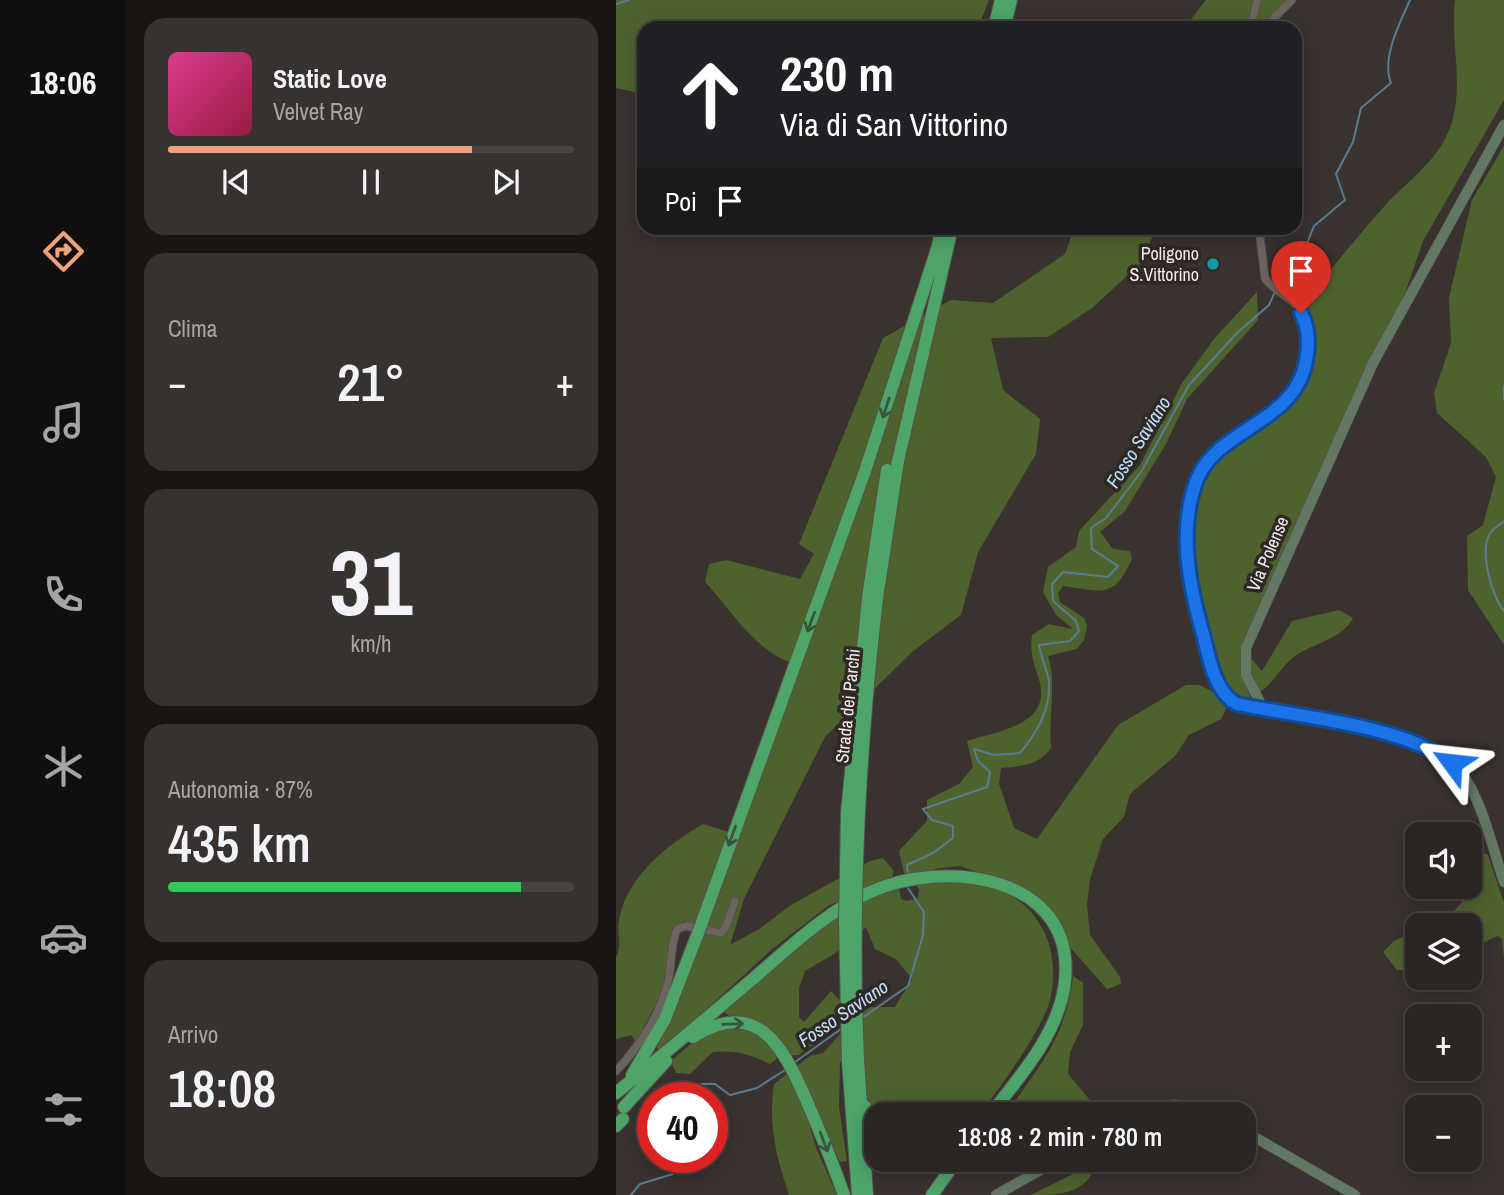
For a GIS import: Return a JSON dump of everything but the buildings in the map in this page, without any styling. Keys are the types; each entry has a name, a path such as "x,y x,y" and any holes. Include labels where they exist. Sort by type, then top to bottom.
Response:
{"highway":[{"path":"996,21 1001,0"},
{"path":"1006,21 1011,0"},
{"name":"Strada dei Parchi","path":"858,1195 853,1060 857,808 872,598 891,453 940,235"},
{"name":"Strada dei Parchi","path":"872,598 899,454 951,235"},
{"path":"620,1111 641,1062 657,1036 699,929 860,486 937,249"},
{"path":"620,1111 681,1040 824,919 859,897 887,885 936,875 990,880 1024,894 1049,919 1063,952 1065,986 1055,1021 1035,1055 1000,1102"},
{"path":"620,1111 689,1040 721,1024 754,1026 779,1045 802,1090 844,1195"},
{"path":"657,1072 681,1040"},
{"path":"853,1060 864,1102"},
{"name":"Strada dei Parchi","path":"853,1060 867,1195"},
{"path":"932,1195 948,1172"}],"street":[{"path":"1252,21 1257,0"},
{"path":"1271,21 1292,0"},
{"name":"Via Polense","path":"1264,708 1246,676 1246,648 1368,372 1504,124"},
{"path":"1260,235 1263,267 1268,282 1299,309 1307,328 1308,351 1302,382 1289,399 1205,466 1196,485 1187,536 1193,597 1216,677 1233,702 1386,734 1422,746 1447,760 1459,770 1471,790 1504,882"},
{"path":"616,1071 639,1043 658,1008 668,982 676,930 686,926 721,933 726,927 735,901"},
{"path":"1256,1138 1354,1195"},
{"path":"996,1195 1037,1172"}],"green space":[{"path":"616,0 989,0 981,21 637,21 637,92 616,88"},
{"path":"1206,0 1253,0 1248,21 1190,21"},
{"path":"1261,0 1287,0 1267,21 1256,21"},
{"path":"1455,0 1504,0 1504,100 1423,241 1404,296 1362,379 1241,648 1241,671 1251,700 1233,699 1218,676 1199,611 1190,553 1191,522 1198,486 1211,464 1290,401 1302,387 1309,363 1312,324 1302,304 1389,201 1427,164 1443,143 1456,103"},
{"path":"1504,146 1504,645 1468,590 1467,536 1483,525 1496,477 1486,457 1437,413 1434,393 1451,343 1449,298 1472,200"},
{"path":"1072,235 1153,235 1141,263 1092,308 1048,337 991,338 1003,390 1040,419 1036,454 978,552 961,615 912,652 825,737 744,899 730,945 759,929 791,905 870,861 883,858 894,871 892,877 828,906 771,950 660,1052 655,1045 791,663 765,648 754,638 705,582 709,564 726,560 800,579 814,554 799,544 883,338 951,300 993,303 1065,254"},
{"path":"1257,292 1258,320 1187,399 1166,444 1125,511 1100,532 1113,549 1130,551 1132,559 1125,572 1119,581 1105,590 1063,586 1058,593 1060,602 1084,618 1087,626 1084,640 1077,649 1048,656 1052,677 1051,748 1035,762 1001,768 999,784 1014,828 1037,839 1118,725 1186,685 1199,685 1219,694 1226,709 1221,719 1189,735 1175,756 1130,794 1124,817 1103,839 1090,879 1087,904 1090,935 1120,977 1121,984 1107,989 1068,945 1050,910 1031,891 960,866 934,869 937,881 974,883 994,888 1012,896 1027,908 1047,938 1052,956 1053,975 1047,1009 1020,1057 989,1102 867,1102 864,1055 840,1062 839,1107 847,1161 840,1162 805,1087 798,1089 817,1150 837,1195 789,1195 774,1140 774,1084 810,1056 823,1053 865,1007 895,1007 912,979 896,959 875,949 866,927 834,954 805,971 799,988 799,1017 804,1022 831,991 844,1005 842,1025 798,1055 792,1055 755,1020 731,1017 724,1012 726,1006 787,954 851,909 899,887 901,899 907,901 918,898 919,889 904,873 899,851 927,821 927,800 959,784 973,767 967,741 1018,725 1037,709 1041,697 1032,654 1032,635 1049,624 1073,629 1056,615 1043,592 1048,567 1076,547 1079,531 1140,465 1182,383 1214,339"},
{"path":"1339,610 1353,618 1348,625 1334,636 1294,657 1260,692 1245,665 1249,656 1262,671 1292,621"},
{"path":"703,824 729,832 696,925 685,921 673,927 662,993 636,1042 631,1035 616,1039 616,957 619,948 618,925 623,904 630,889 650,863"},
{"path":"1484,853 1488,855 1504,903 1504,959 1502,939 1498,936 1482,943 1482,913 1453,913 1464,899 1482,899"},
{"path":"1405,936 1405,970 1397,970 1383,952 1394,941"},
{"path":"1073,976 1083,983 1083,1025 1070,1052 1068,1074 1091,1102 1014,1102 1049,1050 1064,1017"},
{"path":"717,1028 754,1028 780,1056 770,1064 742,1054 713,1052 690,1074 676,1073 671,1061 700,1036"},
{"path":"1077,1172 1093,1172 1084,1184 1068,1192 1031,1195"}],"waterway":[{"path":"616,4 629,0"},
{"name":"Fosso Saviano","path":"1277,287 1308,241 1314,226 1345,200 1336,174 1353,142 1361,108 1391,83 1388,63 1390,52 1410,0"},
{"name":"Fosso Saviano","path":"908,875 907,865 933,853 953,838 953,826 932,820 923,809 987,787 990,772 978,761 974,749 994,755 1020,753 1041,720 1048,702 1049,682 1039,645 1070,641 1079,631 1076,621 1053,601 1052,584 1063,572 1108,577 1118,566 1092,549 1091,528 1106,518 1141,472 1189,385 1237,333 1269,305 1275,292"},
{"path":"1504,386 1504,400"},
{"path":"1504,521 1491,532 1486,550 1491,584 1504,611"},
{"name":"Fosso Saviano","path":"862,1018 908,986 923,935 924,912 908,888"},
{"name":"Fosso Saviano","path":"795,1062 841,1029"},
{"name":"Fosso Saviano","path":"728,1094 757,1088 785,1070"},
{"name":"Fosso Saviano","path":"631,1195 640,1184 673,1173"}],"place":[{"name":"Poligono S.Vittorino","path":"1213,264"}],"route":[{"path":"1301,313 1307,328 1308,351 1298,389 1209,462 1196,485 1190,510 1187,554 1193,597 1214,672 1224,692 1237,704 1386,734 1422,746 1452,763"}]}
